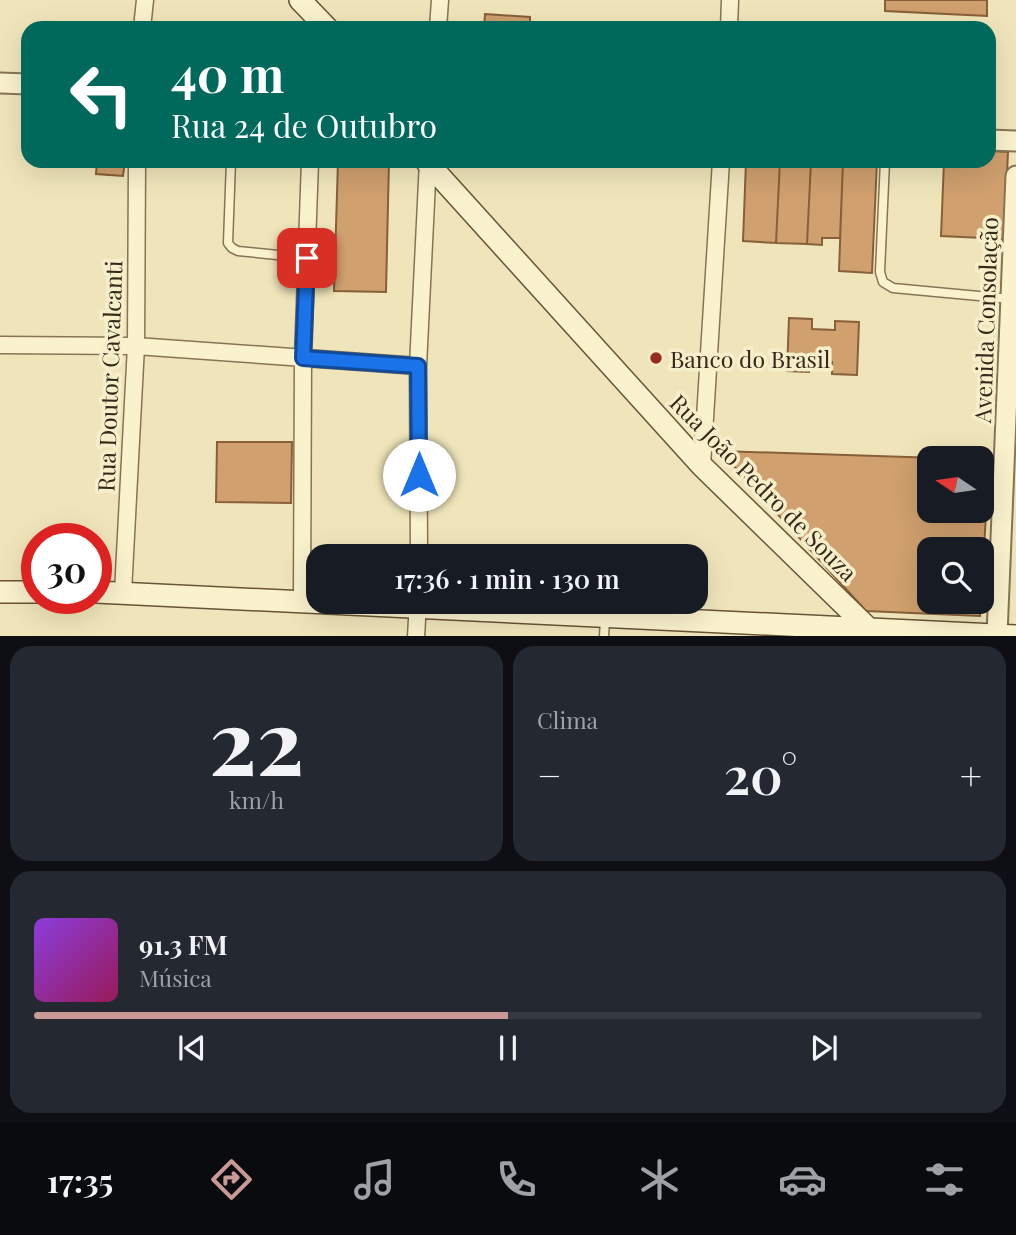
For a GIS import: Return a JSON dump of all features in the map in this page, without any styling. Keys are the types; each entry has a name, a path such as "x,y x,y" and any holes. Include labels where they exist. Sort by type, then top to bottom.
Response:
{"main road":[{"path":"300,0 320,21"},
{"name":"Rua João Pedro de Souza","path":"432,168 702,466 869,629"},
{"path":"0,592 21,592"},
{"path":"112,592 306,601"},
{"path":"499,614 604,627 869,629 1007,636"}],"street":[{"path":"143,21 145,0"},
{"path":"438,21 440,0"},
{"path":"729,21 730,0"},
{"path":"0,83 21,84"},
{"path":"996,140 1016,141"},
{"name":"Rua Doutor Cavalcanti","path":"123,592 136,346 137,168"},
{"path":"302,601 303,358 310,168"},
{"path":"419,544 418,366 427,168"},
{"path":"702,466 722,168"},
{"name":"Avenida Consolação","path":"1007,636 1011,299 1016,176"},
{"path":"0,345 136,346 418,366"},
{"path":"416,636 417,614"}],"lane":[{"path":"231,168 228,243 232,248 238,251 307,258"},
{"path":"885,168 880,272 883,282 893,288 1011,299"}],"building":[{"path":"885,0 987,0 987,16 885,11"},
{"path":"485,14 530,17 530,21 484,21"},
{"path":"996,151 1008,152 1004,239 941,236 944,168 996,168"},
{"path":"96,168 124,168 123,176 96,174"},
{"path":"338,168 389,168 386,292 334,291"},
{"path":"746,168 780,168 776,243 743,241"},
{"path":"780,168 811,168 807,244 776,243"},
{"path":"811,168 843,168 840,238 822,238 822,245 807,244"},
{"path":"843,168 877,168 872,273 839,271"},
{"path":"789,318 812,319 812,329 835,330 835,321 859,322 857,375 832,374 832,362 810,361 809,372 787,371"},
{"path":"217,442 292,442 291,503 216,502"},
{"path":"720,451 917,457 917,523 985,523 985,537 917,537 917,613 866,611"},
{"path":"934,614 980,614 980,616"}],"place":[{"name":"Banco do Brasil","path":"656,358"}],"route":[{"path":"307,258 303,358 418,366 419,475"}]}
